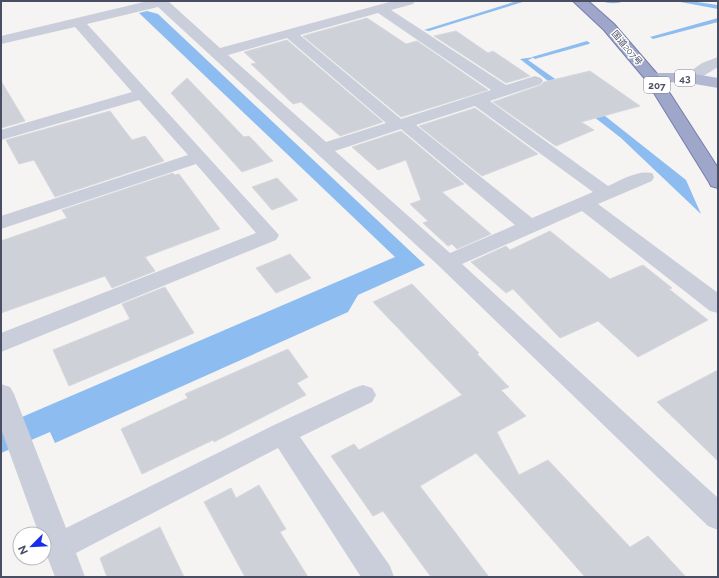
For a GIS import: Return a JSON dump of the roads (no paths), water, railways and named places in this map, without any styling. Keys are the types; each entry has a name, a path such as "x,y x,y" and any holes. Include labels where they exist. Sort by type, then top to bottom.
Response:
{"highway":[{"name":"国道207号","path":"580,1 609,27 652,78 718,182"}],"main road":[{"name":"43","path":"652,78 689,78 718,83"}],"street":[{"path":"217,53 408,1"},
{"path":"1,40 161,2 447,262 718,517"},
{"path":"380,8 504,91"},
{"path":"1,343 269,235 78,22"},
{"path":"290,34 529,226"},
{"path":"689,78 707,66 718,62"},
{"path":"323,149 535,81"},
{"path":"1,135 144,94"},
{"path":"478,100 606,194"},
{"path":"1,223 200,157"},
{"path":"447,262 645,177"},
{"path":"584,203 718,305"},
{"path":"59,546 283,433 363,396"},
{"path":"5,405 70,577"},
{"path":"283,433 379,577"}],"water":[{"path":"147,11 158,14 425,265 358,295 348,312 55,443 50,432 1,453 1,426 395,257 139,13"},
{"path":"535,57 528,60 581,97 686,180 701,214 621,138 520,59"}],"waterway":[{"path":"427,30 523,1"},
{"path":"606,1 620,1"},
{"path":"678,1 718,7"},
{"path":"653,37 718,20"},
{"path":"535,57 587,43"}]}
